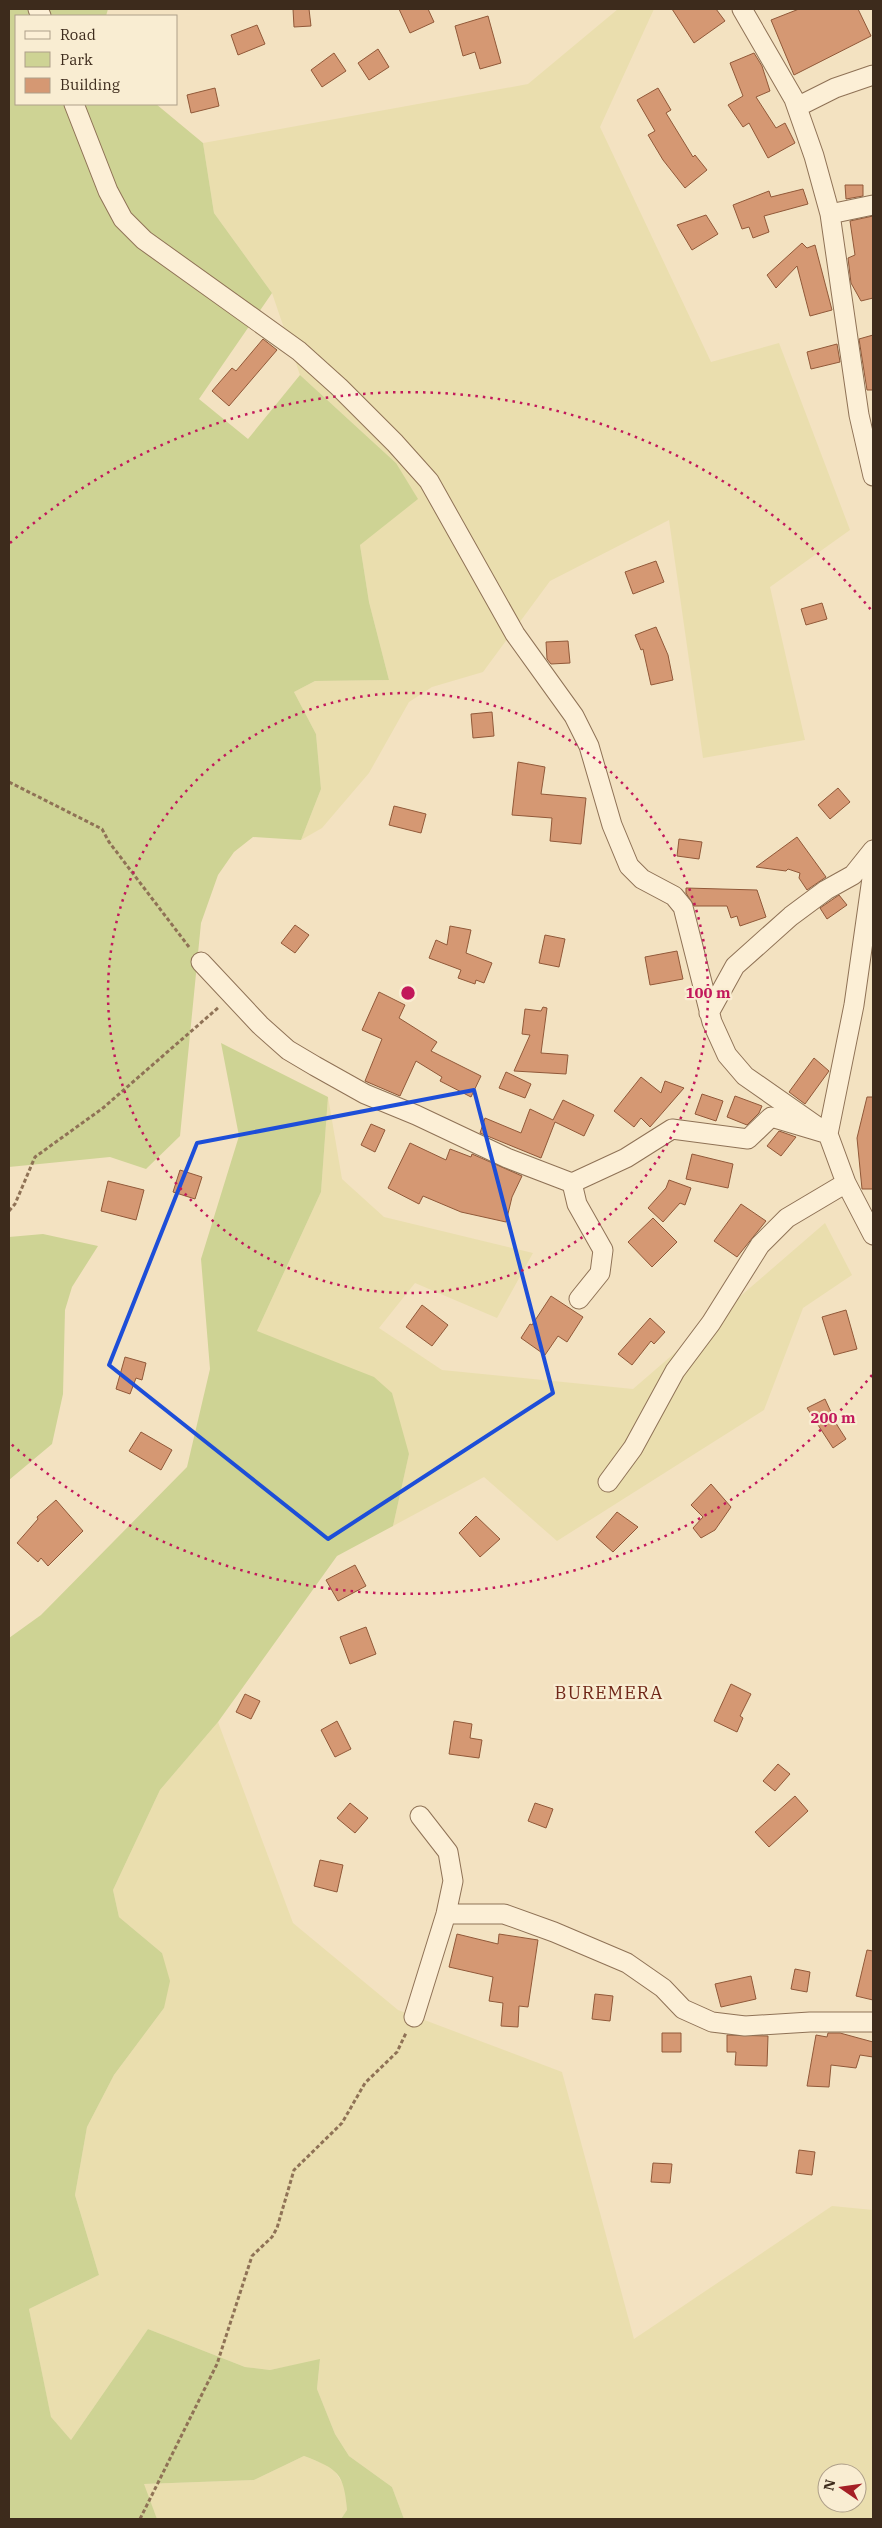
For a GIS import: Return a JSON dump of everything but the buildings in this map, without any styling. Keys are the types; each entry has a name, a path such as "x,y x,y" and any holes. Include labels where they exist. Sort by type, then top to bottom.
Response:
{"street":[{"path":"742,9 797,107 814,156 830,214 859,415 873,476"},
{"path":"797,107 835,88 873,75"},
{"path":"74,105 108,191 123,219 151,245 299,350 381,429 429,481 515,634 574,716 589,746 612,825 629,866 642,879 674,896 683,907 709,1013 727,1055 745,1076 828,1134"},
{"path":"830,214 873,205"},
{"path":"709,1013 735,966 791,916 826,890 852,875 873,850"},
{"path":"873,871 854,1005 828,1134 846,1183 873,1235"},
{"path":"201,962 231,997 288,1050 365,1094 416,1115 507,1158 572,1183 626,1158 672,1128 748,1139 771,1117 828,1134"},
{"path":"572,1183 576,1204 603,1250 600,1273 579,1299"},
{"path":"608,1482 633,1448 675,1371 711,1324 760,1245 787,1218 846,1183"},
{"path":"414,2016 446,1914 453,1881 448,1852 420,1816"},
{"path":"446,1914 504,1914 554,1932 627,1963 663,1988 683,2009 712,2022 745,2026 810,2022 873,2022"}],"path":[{"path":"9,782 102,829 109,842 201,962"},
{"path":"9,1211 15,1204 35,1158 103,1108 231,997"},
{"path":"140,2519 217,2364 252,2256 272,2236 277,2228 294,2170 342,2123 365,2083 397,2052 414,2016"}],"highlighted area":[{"path":"474,1090 553,1393 328,1539 109,1365 197,1143"}],"shaded area":[{"path":"618,9 654,9 600,127 711,362 779,343 850,530 770,587 805,740 703,758 669,520 550,581 483,672 432,687 409,702 369,773 322,828 301,840 321,789 316,734 294,692 315,681 389,680 369,602 360,545 396,463 300,375 272,293 214,213 203,143 528,84"},
{"path":"328,1097 342,1179 384,1217 533,1253 497,1318 415,1283 379,1328 442,1370 633,1389 825,1223 852,1275 803,1308 764,1410 557,1541 484,1477 393,1526 409,1454 257,1331 321,1192"},
{"path":"218,1722 293,1923 398,2010 562,2072 634,2339 832,2206 873,2210 873,2519 404,2519 392,2487 349,2456 335,2434 317,2389 320,2360 270,2370 245,2367 148,2329 71,2440 51,2418 29,2309 99,2275 75,2195 87,2127 114,2075 164,2008 162,1953 119,1917 113,1890 160,1790"},
{"path":"304,2456 332,2467 345,2487 347,2510 341,2519 157,2519 143,2484 254,2480"}],"green space":[{"path":"9,9 108,9 106,15 15,15 15,105 157,105 203,143 214,213 272,293 199,399 248,439 300,375 396,463 418,499 360,545 369,602 389,680 315,681 294,692 316,734 321,789 301,840 253,837 234,852 218,875 201,923 180,1136 146,1169 110,1157 9,1167"},
{"path":"221,1043 328,1097 321,1192 257,1331 374,1377 392,1393 409,1454 393,1526 337,1556 218,1722 160,1790 113,1890 119,1917 162,1953 170,1981 164,2008 114,2075 87,2127 75,2195 99,2275 29,2309 51,2417 71,2440 148,2329 245,2367 270,2370 320,2359 317,2389 335,2434 349,2456 392,2487 404,2519 341,2519 347,2510 341,2480 332,2469 304,2456 254,2480 144,2484 157,2519 9,2519 9,1638 41,1615 187,1467 210,1369 201,1259 239,1136"},
{"path":"43,1234 98,1246 72,1287 65,1310 63,1394 52,1444 9,1480 9,1237"}],"district":[{"name":"BUREMERA","path":"609,1692"}]}
